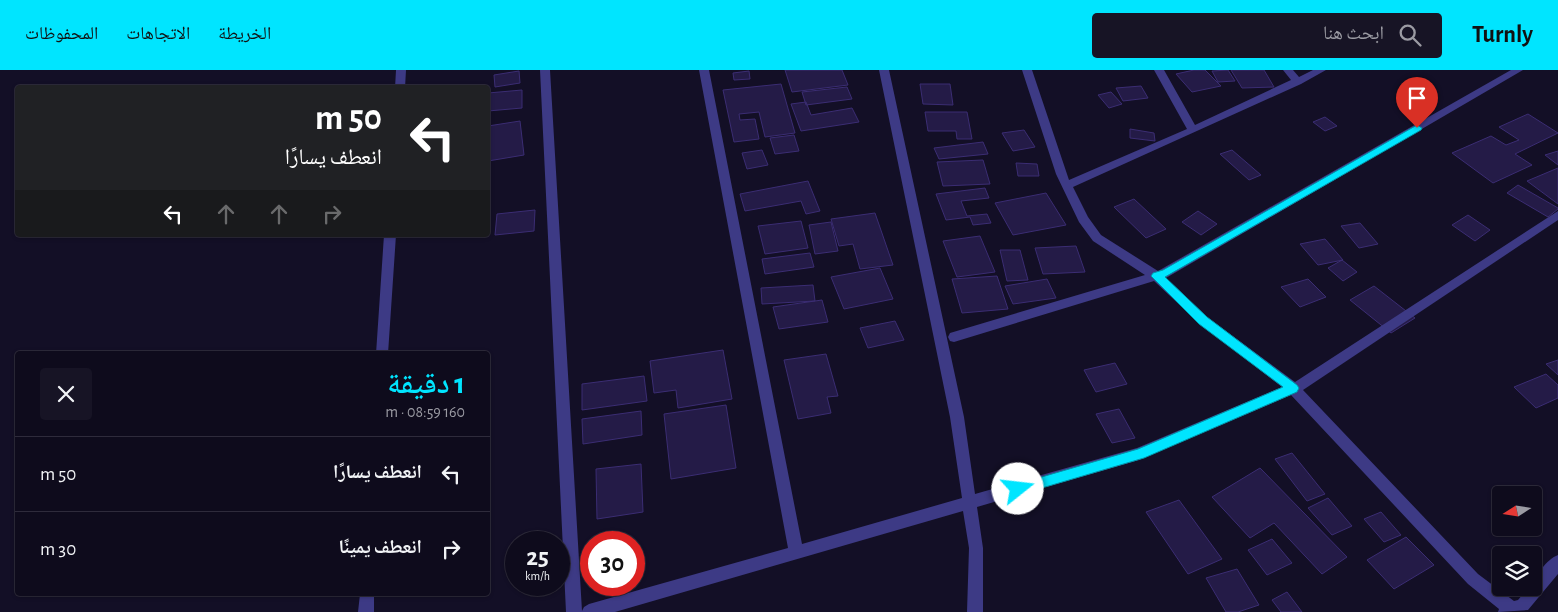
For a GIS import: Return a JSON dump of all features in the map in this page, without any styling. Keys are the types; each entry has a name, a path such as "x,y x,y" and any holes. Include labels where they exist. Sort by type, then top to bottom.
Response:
{"street":[{"path":"400,85 401,70"},
{"path":"544,70 574,612"},
{"path":"704,70 796,552"},
{"path":"884,70 957,418 976,548 975,612"},
{"path":"1027,70 1067,185 1083,218 1097,238 1156,276 1203,320 1293,388 1473,579 1511,611 1523,606 1558,562"},
{"path":"1159,70 1193,130"},
{"path":"1288,70 1298,82"},
{"path":"1067,185 1193,130 1321,70"},
{"path":"954,337 1156,276 1175,268 1518,70"},
{"path":"589,612 1139,454 1302,385 1558,215"},
{"path":"382,351 390,237"},
{"path":"366,612 367,596"}],"building":[{"path":"785,70 842,70 848,85 792,92"},
{"path":"1194,70 1205,70 1221,86 1192,92 1176,74"},
{"path":"1228,70 1235,81 1218,82 1212,71"},
{"path":"1231,70 1264,70 1274,87 1242,88"},
{"path":"519,71 520,83 495,87 494,75"},
{"path":"749,71 750,79 734,80 733,73"},
{"path":"781,84 795,133 765,137 759,112 739,114 740,120 755,119 759,139 734,142 723,90"},
{"path":"920,84 950,84 953,105 923,104"},
{"path":"1141,86 1148,98 1123,101 1116,88"},
{"path":"847,87 852,99 806,105 802,92"},
{"path":"522,90 522,108 490,111 490,93"},
{"path":"1111,92 1122,104 1109,108 1098,95"},
{"path":"806,102 811,115 852,108 859,122 801,131 791,104"},
{"path":"925,112 967,112 972,139 957,139 956,131 928,131"},
{"path":"1528,114 1558,133 1515,154 1532,165 1493,183 1452,153 1491,136 1506,145 1519,140 1499,127"},
{"path":"1325,117 1337,126 1325,131 1313,122"},
{"path":"520,121 524,155 490,161 490,126"},
{"path":"1130,129 1154,133 1155,141 1130,138"},
{"path":"1024,130 1035,147 1013,151 1002,133"},
{"path":"794,135 799,151 775,154 770,138"},
{"path":"983,142 988,154 939,159 934,148"},
{"path":"762,150 768,165 747,169 742,153"},
{"path":"1232,150 1261,175 1249,180 1220,154"},
{"path":"1558,151 1558,165 1545,155"},
{"path":"983,160 990,184 943,186 937,162"},
{"path":"1016,163 1037,164 1039,176 1018,176"},
{"path":"1558,168 1558,204 1527,181"},
{"path":"808,181 820,211 806,214 801,201 745,211 740,194"},
{"path":"1518,185 1558,209 1548,217 1507,193"},
{"path":"985,188 989,198 961,201 967,216 987,214 991,223 973,225 970,217 946,220 936,194"},
{"path":"1046,193 1066,225 1013,235 995,203"},
{"path":"1134,199 1166,229 1146,238 1114,207"},
{"path":"535,210 534,231 495,235 497,214"},
{"path":"1198,211 1217,224 1201,235 1182,222"},
{"path":"875,213 893,265 860,269 853,244 839,246 831,219"},
{"path":"1468,215 1490,230 1475,241 1452,225"},
{"path":"801,221 808,248 765,254 758,226"},
{"path":"831,222 838,251 815,254 809,225"},
{"path":"1360,223 1378,244 1359,248 1341,226"},
{"path":"980,236 995,272 957,277 943,241"},
{"path":"1325,239 1343,260 1318,265 1300,244"},
{"path":"1076,246 1085,272 1043,274 1035,248"},
{"path":"1000,250 1020,250 1028,280 1007,281"},
{"path":"810,253 814,267 765,274 762,259"},
{"path":"1342,260 1357,272 1343,281 1328,268"},
{"path":"880,268 893,299 844,309 831,277"},
{"path":"997,276 1008,309 962,313 952,279"},
{"path":"1047,279 1056,298 1013,304 1005,286"},
{"path":"1308,279 1326,297 1300,307 1281,287"},
{"path":"813,285 815,301 762,304 761,288"},
{"path":"1374,286 1415,318 1391,333 1350,300"},
{"path":"822,300 828,322 779,329 773,307"},
{"path":"895,321 904,340 868,348 860,328"},
{"path":"723,350 732,399 678,408 676,390 654,393 650,361"},
{"path":"826,354 838,396 827,397 831,413 798,419 784,360"},
{"path":"1558,360 1558,375 1546,364"},
{"path":"1115,363 1127,384 1096,392 1084,370"},
{"path":"1546,374 1558,385 1558,398 1536,408 1514,387"},
{"path":"644,376 647,401 582,410 582,384"},
{"path":"726,405 736,468 671,479 664,414"},
{"path":"1119,409 1135,438 1112,443 1096,414"},
{"path":"641,411 642,435 583,444 582,419"},
{"path":"1292,453 1325,494 1307,501 1275,459"},
{"path":"641,464 643,512 597,519 596,469"},
{"path":"1260,468 1347,557 1322,574 1274,523 1250,538 1212,497"},
{"path":"1328,498 1352,526 1332,535 1308,508"},
{"path":"1179,500 1222,559 1188,574 1146,512"},
{"path":"1381,512 1401,535 1384,542 1364,519"},
{"path":"1406,537 1434,565 1394,589 1367,560"},
{"path":"1272,539 1292,563 1267,575 1248,550"},
{"path":"1237,569 1259,605 1238,612 1226,612 1206,578"},
{"path":"1287,592 1302,612 1281,612 1272,600"}],"route":[{"path":"1018,489 1139,454 1293,388 1203,320 1156,276 1417,128"}]}
